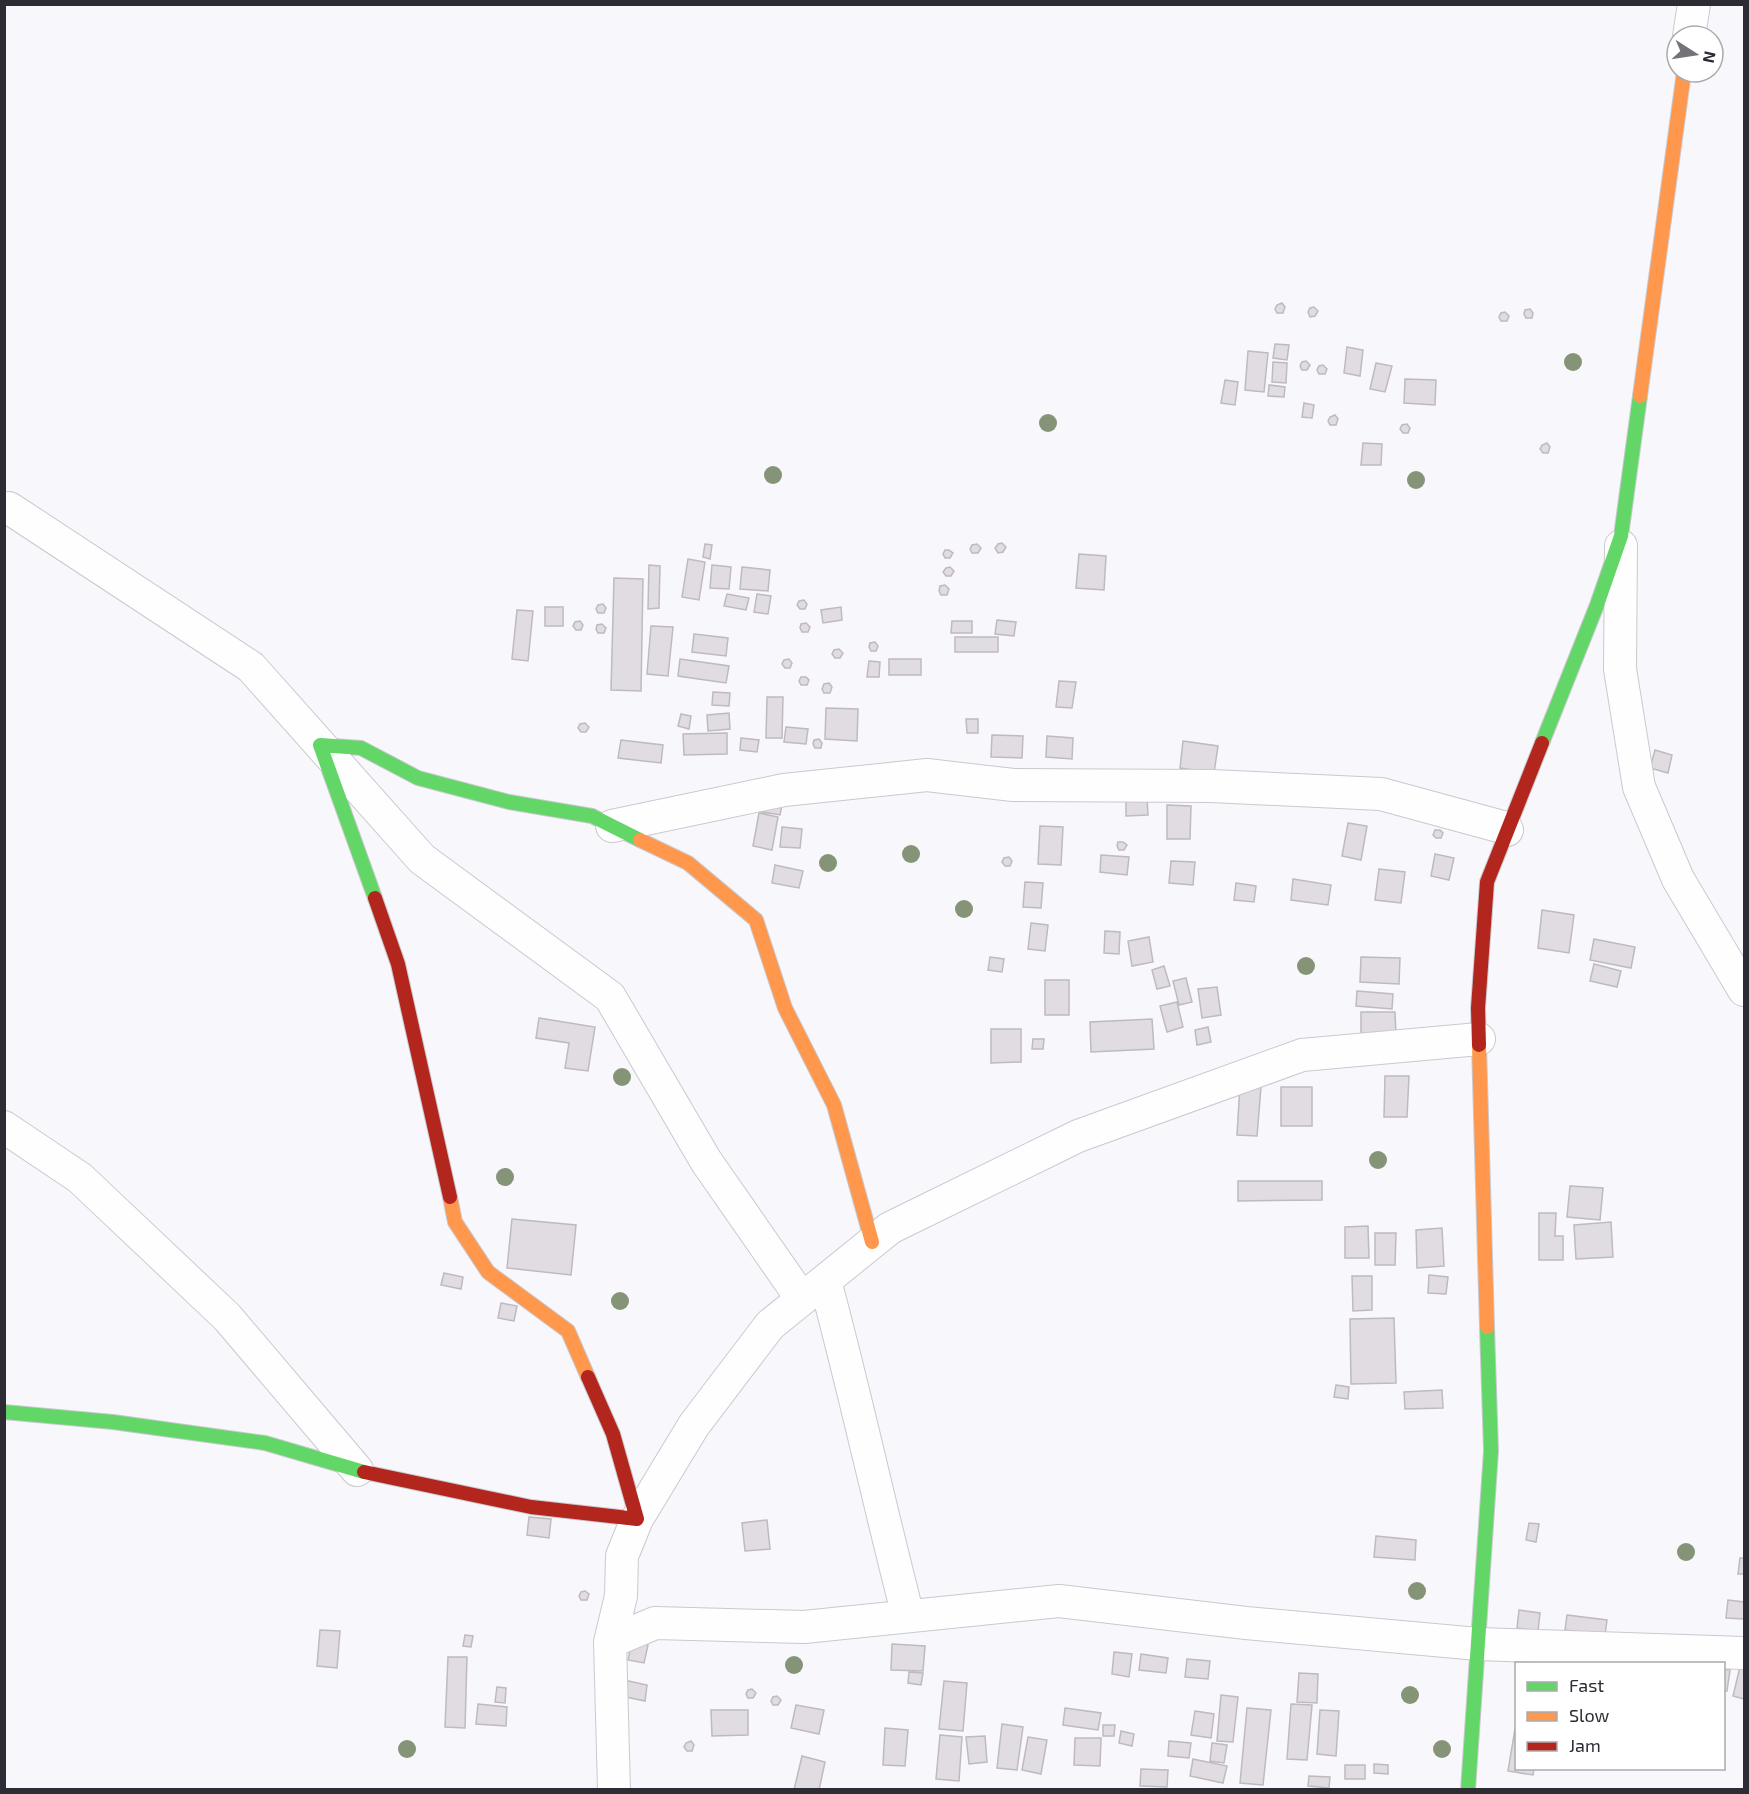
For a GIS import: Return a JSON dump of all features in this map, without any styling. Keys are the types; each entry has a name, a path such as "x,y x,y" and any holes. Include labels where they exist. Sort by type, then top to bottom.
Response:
{"street":[{"path":"1691,24 1694,4"},
{"path":"1682,84 1621,536 1620,669 1639,787 1678,879 1744,990"},
{"path":"9,508 251,667 422,859 610,997 706,1161 814,1290 849,1372 881,1514 908,1616"},
{"path":"1468,1790 1491,1451 1478,1008 1486,882 1597,605 1621,536"},
{"path":"320,745 361,748 418,778 510,802 592,816 688,863 756,920 785,1008 834,1105 872,1242"},
{"path":"320,745 398,964 455,1222 488,1272 568,1331 613,1434 637,1519"},
{"path":"612,826 784,790 927,775 1013,785 1211,786 1381,794 1507,830"},
{"path":"614,1790 610,1642 621,1596 622,1556 637,1519 694,1425 770,1325 890,1228 1078,1136 1302,1055 1479,1039"},
{"path":"4,1127 80,1178 227,1317 357,1470"},
{"path":"4,1412 114,1422 265,1443 357,1470 531,1507 637,1519"},
{"path":"610,1642 655,1623 804,1627 1059,1601 1246,1623 1478,1644 1744,1653"}],"building":[{"path":"1282,303 1285,307 1283,313 1277,313 1275,309 1277,305"},
{"path":"1314,307 1318,311 1315,316 1310,317 1308,312"},
{"path":"1530,309 1533,313 1532,318 1526,318 1525,310"},
{"path":"1505,312 1509,316 1507,321 1501,321 1499,317"},
{"path":"1275,344 1289,345 1287,360 1273,358"},
{"path":"1347,347 1363,350 1360,376 1344,373"},
{"path":"1248,351 1268,353 1264,392 1245,390"},
{"path":"1306,361 1310,365 1307,370 1302,370 1300,366"},
{"path":"1273,362 1287,363 1286,383 1272,382"},
{"path":"1376,363 1392,366 1385,392 1370,389"},
{"path":"1323,365 1327,369 1325,374 1319,374 1317,370"},
{"path":"1405,379 1436,380 1435,405 1404,403"},
{"path":"1225,380 1238,382 1235,405 1221,403"},
{"path":"1269,385 1285,387 1284,397 1268,396"},
{"path":"1304,403 1314,405 1312,418 1302,417"},
{"path":"1335,415 1338,419 1336,425 1330,425 1328,421 1330,417"},
{"path":"1407,424 1410,428 1408,433 1403,433 1400,429 1402,425"},
{"path":"1363,443 1382,444 1381,465 1361,465"},
{"path":"1547,443 1550,447 1548,453 1543,453 1540,449"},
{"path":"1002,543 1006,547 1003,552 998,553 995,548"},
{"path":"705,544 712,545 710,559 703,557"},
{"path":"977,544 981,548 978,553 972,553 970,549 972,545"},
{"path":"945,550 953,553 950,558 945,558 943,554"},
{"path":"1079,554 1106,556 1104,590 1076,588"},
{"path":"688,559 705,562 699,600 682,597"},
{"path":"649,565 660,566 659,608 648,609"},
{"path":"712,565 731,567 729,589 710,588"},
{"path":"742,567 770,570 768,591 740,589"},
{"path":"950,567 954,571 951,576 946,576 943,572"},
{"path":"614,578 643,579 641,691 611,690"},
{"path":"945,585 949,589 947,595 941,595 940,586"},
{"path":"727,594 749,598 746,610 724,606"},
{"path":"757,594 771,596 768,614 754,612"},
{"path":"804,600 807,604 805,609 800,609 797,605 799,601"},
{"path":"603,604 606,608 604,613 598,613 596,609 598,605"},
{"path":"545,607 563,607 563,626 545,626"},
{"path":"841,607 842,620 823,623 821,610"},
{"path":"517,610 533,611 528,661 512,659"},
{"path":"997,620 1016,622 1014,636 995,634"},
{"path":"580,621 583,625 581,630 576,630 573,626 575,622"},
{"path":"952,621 972,621 972,633 951,633"},
{"path":"806,623 810,627 808,632 802,632 801,624"},
{"path":"602,624 606,628 604,633 598,633 597,625"},
{"path":"651,626 673,627 668,676 647,674"},
{"path":"694,634 728,638 726,656 692,652"},
{"path":"955,637 998,637 998,652 955,652"},
{"path":"875,642 878,646 876,651 871,651 870,643"},
{"path":"839,649 843,653 840,658 835,658 832,654 834,650"},
{"path":"680,659 729,666 726,683 678,676"},
{"path":"789,659 792,663 790,668 785,668 782,664 784,660"},
{"path":"889,659 921,659 921,675 889,675"},
{"path":"869,661 880,662 879,677 867,677"},
{"path":"801,677 809,680 807,685 801,685 799,681"},
{"path":"1059,681 1076,682 1072,708 1056,707"},
{"path":"829,683 832,687 830,693 824,693 822,689 824,684"},
{"path":"713,692 730,693 729,706 712,705"},
{"path":"767,697 783,697 782,738 766,738"},
{"path":"826,708 858,709 857,741 825,739"},
{"path":"729,713 730,729 708,731 707,715"},
{"path":"681,714 691,716 689,729 678,726"},
{"path":"966,719 978,719 978,733 967,733"},
{"path":"585,723 589,727 586,732 581,732 578,728 580,724"},
{"path":"786,727 808,729 806,744 784,742"},
{"path":"727,733 727,754 684,755 683,734"},
{"path":"992,735 1023,736 1022,758 991,757"},
{"path":"1047,736 1073,738 1072,759 1046,757"},
{"path":"741,738 759,740 757,752 740,750"},
{"path":"819,739 822,743 821,748 815,748 814,740"},
{"path":"621,740 663,745 661,763 618,758"},
{"path":"1183,741 1218,746 1214,773 1180,768"},
{"path":"1655,750 1672,755 1668,773 1650,768"},
{"path":"1126,798 1147,798 1148,815 1126,816"},
{"path":"782,805 780,815 757,811"},
{"path":"1167,805 1191,806 1190,839 1167,839"},
{"path":"759,813 778,817 772,850 753,846"},
{"path":"1348,823 1367,826 1361,860 1342,856"},
{"path":"1040,826 1063,827 1061,865 1038,864"},
{"path":"782,827 802,829 800,848 780,847"},
{"path":"1435,830 1443,833 1441,838 1433,835"},
{"path":"1118,842 1127,845 1124,850 1119,850"},
{"path":"1435,854 1454,858 1449,880 1431,876"},
{"path":"1101,855 1129,857 1127,875 1100,872"},
{"path":"1009,857 1012,861 1010,866 1005,866 1002,862 1004,858"},
{"path":"1171,861 1195,862 1193,885 1169,883"},
{"path":"775,865 803,871 799,888 772,883"},
{"path":"1379,869 1405,872 1401,903 1375,900"},
{"path":"1293,879 1331,885 1328,905 1291,900"},
{"path":"1025,882 1043,883 1041,908 1023,907"},
{"path":"1236,883 1256,886 1254,902 1234,900"},
{"path":"1542,910 1574,915 1569,953 1538,948"},
{"path":"1031,923 1048,925 1045,951 1028,949"},
{"path":"1105,931 1120,932 1119,954 1104,953"},
{"path":"1149,937 1153,962 1132,966 1128,941"},
{"path":"1594,939 1635,947 1631,968 1590,960"},
{"path":"990,957 1004,959 1002,972 988,970"},
{"path":"1361,957 1400,958 1399,984 1360,982"},
{"path":"1594,964 1621,971 1617,987 1590,981"},
{"path":"1164,966 1170,986 1157,989 1152,970"},
{"path":"1186,978 1192,1002 1179,1005 1173,981"},
{"path":"1045,980 1069,980 1069,1015 1045,1015"},
{"path":"1217,987 1221,1015 1202,1018 1198,989"},
{"path":"1357,991 1393,994 1392,1009 1356,1006"},
{"path":"1177,1002 1183,1027 1167,1032 1160,1006"},
{"path":"1361,1012 1395,1012 1396,1038 1361,1038"},
{"path":"539,1018 595,1027 588,1071 565,1068 569,1043 536,1038"},
{"path":"1152,1019 1154,1049 1091,1052 1090,1022"},
{"path":"1208,1027 1211,1042 1197,1045 1195,1030"},
{"path":"991,1029 1021,1029 1021,1062 991,1063"},
{"path":"1033,1039 1044,1039 1043,1049 1032,1049"},
{"path":"1385,1076 1409,1076 1407,1117 1384,1117"},
{"path":"1240,1085 1261,1087 1257,1136 1237,1135"},
{"path":"1281,1087 1312,1087 1312,1126 1281,1126"},
{"path":"1238,1181 1322,1181 1322,1200 1238,1201"},
{"path":"1570,1186 1603,1188 1600,1220 1567,1217"},
{"path":"1539,1213 1556,1213 1555,1236 1563,1236 1563,1260 1539,1260"},
{"path":"512,1219 576,1225 571,1275 507,1268"},
{"path":"1611,1222 1613,1257 1576,1259 1574,1225"},
{"path":"1368,1226 1369,1258 1345,1258 1345,1227"},
{"path":"1442,1228 1444,1266 1417,1268 1416,1230"},
{"path":"1375,1233 1396,1233 1395,1265 1375,1265"},
{"path":"444,1273 463,1277 461,1289 441,1285"},
{"path":"1429,1275 1448,1277 1446,1294 1428,1293"},
{"path":"1352,1276 1372,1276 1372,1310 1353,1311"},
{"path":"501,1303 517,1306 514,1321 498,1318"},
{"path":"1394,1318 1396,1383 1351,1384 1350,1319"},
{"path":"1336,1385 1349,1387 1348,1399 1334,1397"},
{"path":"1442,1390 1443,1408 1405,1409 1404,1392"},
{"path":"529,1517 551,1519 549,1538 527,1535"},
{"path":"767,1520 770,1549 745,1551 742,1523"},
{"path":"1529,1523 1539,1524 1536,1542 1526,1540"},
{"path":"1376,1536 1416,1540 1415,1560 1374,1557"},
{"path":"1740,1558 1744,1558 1744,1574 1738,1574"},
{"path":"585,1591 589,1594 587,1600 581,1600 579,1596"},
{"path":"1728,1600 1744,1602 1744,1619 1726,1618"},
{"path":"1519,1610 1540,1613 1538,1631 1517,1628"},
{"path":"1567,1615 1607,1620 1605,1635 1565,1630"},
{"path":"320,1630 340,1631 337,1668 317,1666"},
{"path":"465,1635 473,1636 471,1647 463,1646"},
{"path":"632,1642 648,1645 644,1663 628,1660"},
{"path":"892,1644 925,1646 923,1671 891,1670"},
{"path":"1114,1652 1132,1654 1129,1677 1112,1674"},
{"path":"1141,1654 1168,1658 1166,1673 1139,1670"},
{"path":"448,1657 467,1657 465,1728 445,1727"},
{"path":"1187,1659 1210,1661 1208,1679 1185,1677"},
{"path":"1740,1667 1744,1668 1744,1699 1733,1696"},
{"path":"1725,1669 1730,1670 1727,1691 1725,1691"},
{"path":"909,1672 923,1673 921,1685 908,1683"},
{"path":"1299,1673 1318,1674 1317,1703 1297,1702"},
{"path":"624,1680 647,1685 645,1701 621,1696"},
{"path":"944,1681 967,1683 963,1731 939,1729"},
{"path":"497,1687 506,1688 505,1703 495,1702"},
{"path":"752,1689 756,1693 753,1698 748,1698 746,1694"},
{"path":"1221,1695 1238,1697 1233,1742 1217,1741"},
{"path":"777,1696 781,1700 778,1705 773,1705 771,1701"},
{"path":"478,1704 507,1707 506,1726 476,1724"},
{"path":"1291,1704 1312,1705 1307,1760 1287,1759"},
{"path":"796,1705 824,1710 819,1734 791,1728"},
{"path":"1065,1708 1101,1713 1098,1730 1063,1725"},
{"path":"1247,1708 1271,1710 1263,1785 1240,1783"},
{"path":"711,1710 748,1710 748,1735 712,1736"},
{"path":"1320,1710 1339,1711 1336,1756 1317,1754"},
{"path":"1195,1711 1214,1714 1211,1738 1191,1735"},
{"path":"1002,1724 1023,1727 1017,1770 997,1768"},
{"path":"1103,1725 1115,1725 1114,1736 1103,1736"},
{"path":"885,1728 908,1730 905,1766 883,1765"},
{"path":"1515,1729 1515,1770 1534,1770 1533,1775 1508,1771"},
{"path":"1121,1731 1134,1734 1132,1746 1119,1743"},
{"path":"940,1735 962,1737 959,1781 936,1779"},
{"path":"985,1736 987,1762 969,1764 966,1737"},
{"path":"1028,1737 1047,1740 1041,1774 1022,1770"},
{"path":"1075,1738 1101,1738 1100,1766 1074,1765"},
{"path":"691,1741 694,1745 692,1751 687,1751 684,1747"},
{"path":"1169,1741 1191,1743 1189,1758 1168,1756"},
{"path":"1212,1743 1227,1745 1224,1763 1210,1761"},
{"path":"802,1756 825,1762 819,1790 794,1790"},
{"path":"1193,1759 1227,1766 1223,1783 1190,1776"},
{"path":"1374,1764 1388,1765 1388,1774 1374,1773"},
{"path":"1345,1765 1365,1765 1365,1779 1345,1779"},
{"path":"1141,1769 1168,1770 1167,1787 1140,1786"},
{"path":"1309,1776 1330,1777 1329,1788 1308,1786"}],"traffic: fast":[{"path":"1542,743 1597,605 1621,536 1640,396"},
{"path":"375,898 320,745 361,748 418,778 509,802 592,816 640,840"},
{"path":"1468,1790 1491,1451 1487,1327"},
{"path":"4,1412 113,1422 265,1443 364,1472"}],"traffic: slow":[{"path":"1640,396 1682,84"},
{"path":"640,840 688,863 756,920 785,1008 834,1105 872,1242"},
{"path":"1479,1045 1487,1327"},
{"path":"450,1197 455,1222 488,1272 568,1331 588,1377"}],"traffic: jam":[{"path":"1479,1045 1478,1008 1487,882 1542,743"},
{"path":"375,898 398,964 450,1197"},
{"path":"364,1472 531,1507 637,1519 613,1434 588,1377"}]}
